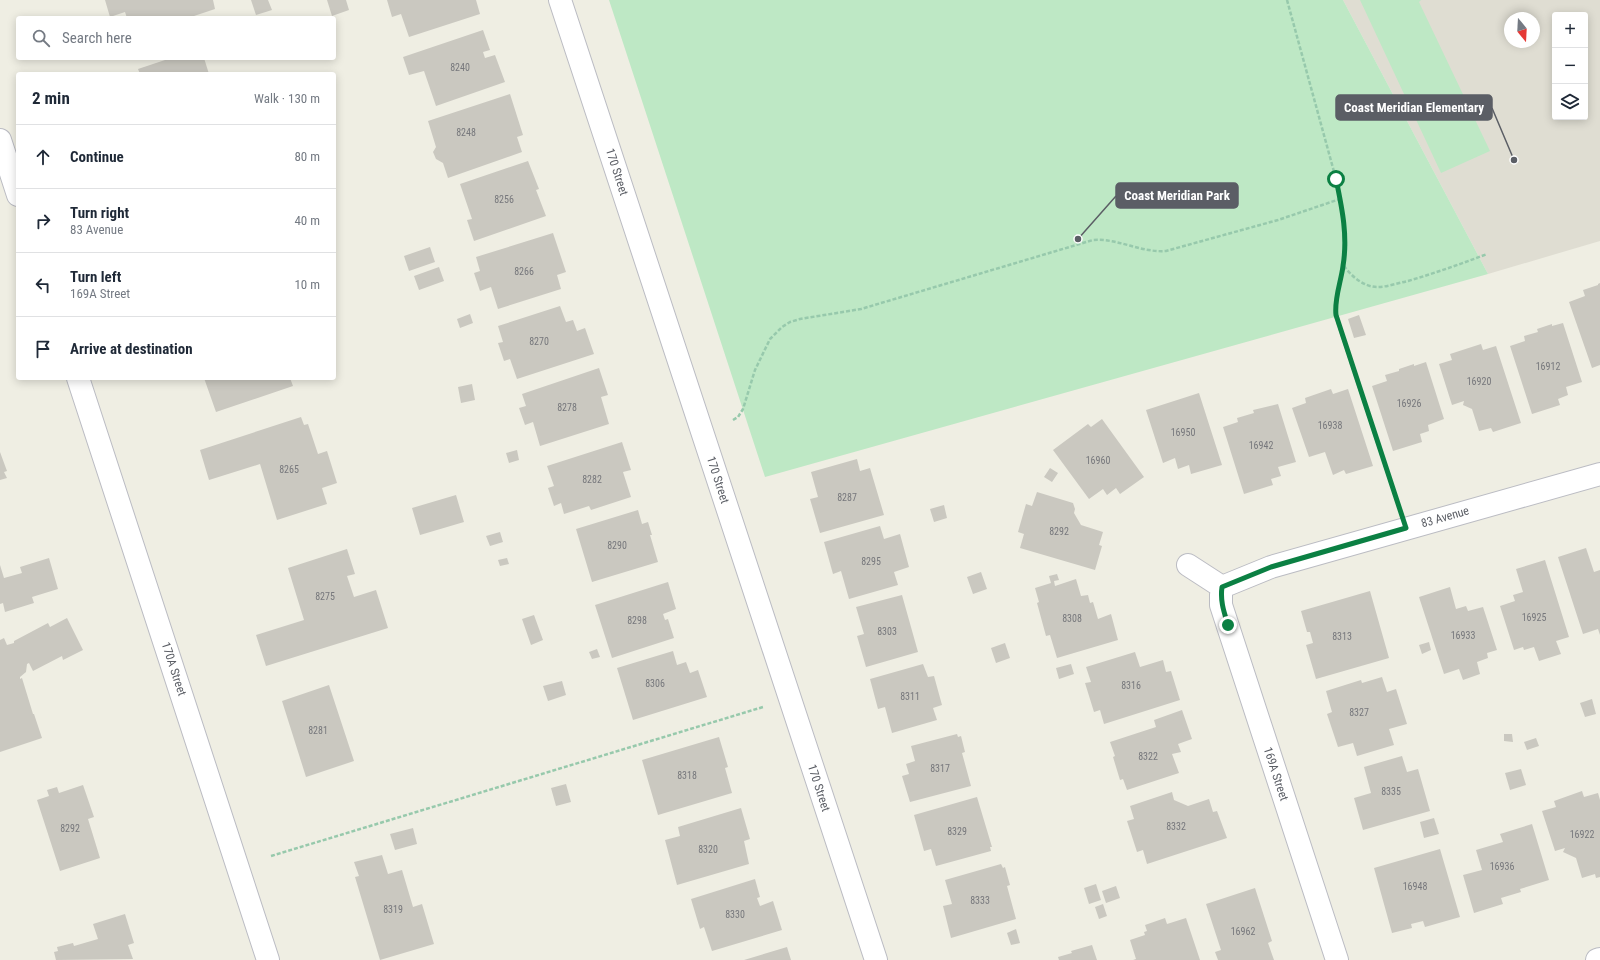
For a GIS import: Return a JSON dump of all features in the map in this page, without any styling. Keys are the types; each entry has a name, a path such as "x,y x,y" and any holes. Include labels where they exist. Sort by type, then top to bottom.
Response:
{"street":[{"name":"170 Street","path":"560,0 876,960"},
{"path":"0,140 16,189"},
{"name":"170A Street","path":"79,380 268,960"},
{"name":"83 Avenue","path":"1222,587 1271,567 1600,474"},
{"path":"1188,565 1222,587"},
{"name":"169A Street","path":"1222,587 1221,595 1224,611 1337,960"}],"path":[{"path":"1287,0 1333,166 1345,229 1346,245 1336,304 1336,315 1406,528"},
{"path":"733,420 738,417 743,409 755,370 770,339 782,327 790,322 861,308 1093,240 1111,240 1154,252 1173,250 1278,220 1340,198"},
{"path":"1343,266 1349,274 1369,286 1377,287 1437,272 1487,254"},
{"path":"271,856 763,707"}],"shaded area":[{"path":"1343,0 1600,0 1600,241 1488,274"}],"green space":[{"path":"609,0 1343,0 1488,274 765,477"},
{"path":"1360,0 1421,0 1419,2 1490,151 1441,173"}],"building":[{"path":"105,0 213,0 215,9 194,16 126,16 125,12 110,16"},
{"path":"251,0 268,0 272,10 256,15"},
{"path":"327,0 346,0 349,10 332,16"},
{"path":"387,0 476,0 480,14 409,37 401,14 392,17"},
{"path":"483,30 490,50 483,52 485,58 495,55 505,82 436,106 424,71 409,75 403,57"},
{"path":"165,60 205,60 208,72 139,72 138,69"},
{"path":"510,94 523,135 517,137 522,152 448,178 443,163 436,159 433,152 436,147 428,121"},
{"path":"528,161 539,189 536,190 546,216 474,241 467,220 472,219 460,184"},
{"path":"553,233 566,272 557,275 561,289 498,309 491,287 480,291 474,273 480,271 476,257"},
{"path":"430,247 435,262 409,271 404,256"},
{"path":"439,267 444,281 419,290 414,276"},
{"path":"1600,283 1600,365 1592,368 1569,302 1585,296 1583,290"},
{"path":"560,306 566,322 573,320 577,331 585,328 594,354 517,379 510,359 504,361 498,343 503,342 498,326"},
{"path":"470,314 473,323 460,328 457,319"},
{"path":"1359,315 1366,335 1354,338 1348,319"},
{"path":"1563,323 1582,382 1566,387 1568,395 1558,399 1560,405 1532,414 1510,346 1525,341 1524,336 1538,332 1537,329 1552,324 1552,326"},
{"path":"1481,344 1483,350 1496,346 1521,423 1493,432 1491,428 1479,431 1472,409 1463,405 1464,401 1452,405 1439,364 1452,360 1450,354"},
{"path":"1426,362 1444,419 1428,425 1429,431 1420,434 1422,442 1393,451 1372,386 1387,381 1385,375 1399,371 1399,369 1414,364 1414,366"},
{"path":"599,368 608,395 601,397 609,424 540,446 533,422 525,425 519,408 526,406 522,394"},
{"path":"205,380 291,380 293,386 216,412"},
{"path":"472,384 475,400 461,403 458,387"},
{"path":"1331,389 1333,394 1348,389 1373,466 1346,474 1344,470 1333,475 1325,452 1309,457 1292,408 1306,403 1305,398"},
{"path":"1199,393 1222,465 1191,474 1189,465 1178,469 1175,458 1163,463 1146,410"},
{"path":"1278,404 1296,462 1278,467 1281,476 1271,479 1273,485 1244,494 1223,427 1238,422 1237,418 1254,413 1253,410"},
{"path":"301,417 304,425 308,424 318,454 327,451 337,483 322,488 327,504 277,520 260,464 209,480 200,450"},
{"path":"1102,419 1144,477 1120,494 1116,488 1107,495 1103,489 1089,499 1053,450 1088,424 1091,427"},
{"path":"622,442 631,470 623,472 631,497 591,510 589,506 564,514 561,503 554,506 548,488 554,486 547,466"},
{"path":"517,450 519,460 509,463 506,453"},
{"path":"0,452 7,471 4,472 7,478 0,480"},
{"path":"857,459 860,471 870,468 884,515 820,533 810,499 818,497 811,472"},
{"path":"1050,468 1058,473 1052,482 1044,477"},
{"path":"1037,492 1073,503 1075,509 1074,513 1081,525 1103,532 1099,545 1102,546 1095,570 1020,548 1024,534 1018,532 1026,504 1032,506"},
{"path":"456,495 464,522 420,535 412,508"},
{"path":"944,505 947,518 934,522 930,509"},
{"path":"638,510 642,524 648,522 652,535 650,535 658,562 592,582 576,529"},
{"path":"880,526 884,539 900,534 909,567 894,572 898,585 849,599 841,571 833,574 824,542"},
{"path":"500,532 503,542 490,546 486,536"},
{"path":"1586,548 1594,572 1600,570 1600,635 1598,629 1583,634 1558,557"},
{"path":"347,549 355,574 347,576 354,597 376,590 388,628 266,666 256,635 304,620 288,568"},
{"path":"49,558 58,589 32,597 34,603 5,612 3,603 0,604 0,565 4,578 22,573 20,567"},
{"path":"507,558 509,564 500,566 498,560"},
{"path":"1545,560 1569,637 1556,641 1561,654 1539,661 1534,647 1524,650 1523,647 1514,650 1500,606 1515,601 1513,595 1523,592 1516,569"},
{"path":"981,572 987,589 973,594 967,577"},
{"path":"1057,574 1059,580 1054,581 1055,586 1076,579 1081,596 1088,595 1090,603 1093,602 1098,619 1111,614 1118,640 1057,658 1050,635 1046,636 1037,603 1039,602 1035,588 1051,583 1049,576"},
{"path":"668,582 676,609 663,614 665,620 668,619 674,638 612,658 595,605"},
{"path":"1450,587 1456,609 1466,606 1468,611 1483,607 1497,650 1487,653 1488,658 1477,662 1480,674 1463,680 1459,669 1444,674 1419,597"},
{"path":"1370,591 1389,658 1316,679 1306,645 1313,643 1310,632 1307,632 1301,611"},
{"path":"902,595 918,652 866,667 857,636 864,634 856,607"},
{"path":"534,615 543,640 531,645 522,619"},
{"path":"67,618 83,650 63,660 62,656 33,671 29,663 27,664 26,672 20,677 20,679 22,678 42,738 0,752 0,640 4,638 7,645 14,643 14,641 48,623 50,627"},
{"path":"1429,642 1431,650 1422,654 1419,645"},
{"path":"1005,643 1010,658 996,663 991,648"},
{"path":"597,649 600,657 592,659 589,652"},
{"path":"673,651 677,665 686,662 690,673 698,670 707,697 633,720 617,668"},
{"path":"1135,652 1140,667 1163,660 1166,672 1171,671 1180,700 1104,724 1100,710 1094,712 1085,683 1091,682 1086,667"},
{"path":"923,664 928,677 934,676 942,705 933,708 937,720 892,733 885,707 878,709 870,679"},
{"path":"1071,664 1074,674 1059,679 1056,668"},
{"path":"1382,677 1387,692 1396,689 1407,724 1389,729 1394,745 1357,756 1353,743 1338,747 1327,714 1332,712 1326,691 1361,680 1362,683"},
{"path":"562,681 566,695 548,701 543,686"},
{"path":"329,685 354,761 306,777 282,701"},
{"path":"1592,699 1596,714 1585,717 1580,703"},
{"path":"1182,710 1192,739 1178,744 1181,752 1172,754 1179,773 1127,790 1123,779 1120,780 1113,757 1115,756 1110,742 1156,727 1154,720"},
{"path":"957,734 958,737 961,736 965,752 962,753 971,786 910,802 902,776 909,774 906,764 915,761 911,746"},
{"path":"1504,734 1512,734 1513,742 1504,741"},
{"path":"719,737 728,767 725,768 732,793 658,815 642,760"},
{"path":"1536,738 1539,746 1527,750 1524,742"},
{"path":"1402,756 1407,772 1418,769 1430,811 1363,830 1354,798 1371,793 1364,767"},
{"path":"1521,769 1526,785 1510,790 1505,773"},
{"path":"566,784 571,802 556,806 551,788"},
{"path":"83,785 94,817 88,819 100,858 60,871 37,800 49,796 47,790 57,787 59,793"},
{"path":"1582,791 1584,797 1598,793 1600,800 1600,877 1596,878 1595,874 1582,878 1576,858 1563,852 1565,848 1555,851 1542,811 1556,807 1554,801"},
{"path":"1172,792 1174,800 1188,806 1209,799 1213,812 1217,811 1227,838 1147,864 1143,850 1137,852 1127,821 1134,819 1130,806"},
{"path":"977,797 992,847 990,847 991,851 936,866 931,849 924,851 914,815"},
{"path":"741,808 750,839 744,841 749,864 677,885 665,840 680,836 678,827"},
{"path":"1434,818 1439,834 1424,838 1420,822"},
{"path":"1532,824 1549,880 1520,889 1521,892 1501,898 1503,904 1474,913 1463,875 1482,870 1476,850 1503,842 1500,834"},
{"path":"413,828 417,844 395,850 390,834"},
{"path":"1440,849 1460,917 1425,927 1423,921 1411,924 1412,928 1392,933 1374,868"},
{"path":"382,855 388,874 402,870 413,907 422,904 434,944 380,960 355,877 359,876 354,862"},
{"path":"1001,864 1003,868 1005,867 1010,885 1007,886 1016,919 951,938 943,906 952,904 945,880"},
{"path":"755,879 760,897 757,898 760,906 773,901 782,930 712,951 704,927 700,929 691,899"},
{"path":"1096,884 1101,900 1089,904 1084,888"},
{"path":"1116,886 1120,898 1106,903 1102,891"},
{"path":"1255,888 1272,941 1268,943 1274,960 1218,960 1215,952 1221,950 1206,904"},
{"path":"1103,904 1107,916 1099,919 1095,907"},
{"path":"125,914 134,943 128,945 133,959 56,960 54,952 58,951 57,947 73,943 74,946 98,939 93,924"},
{"path":"1165,918 1167,924 1186,918 1200,960 1133,960 1136,959 1130,940 1145,935 1144,932 1147,931 1145,925"},
{"path":"1016,929 1020,943 1011,945 1007,933"},
{"path":"1092,945 1097,960 1059,960 1058,957 1072,953 1071,951"},
{"path":"787,947 791,960 744,960"}],"place":[{"name":"Coast Meridian Elementary","path":"1514,160"},
{"name":"Coast Meridian Park","path":"1078,239"}],"route":[{"path":"1228,625 1222,605 1222,587 1271,567 1406,528 1336,315 1335,310 1346,245 1343,213 1336,179"}]}
